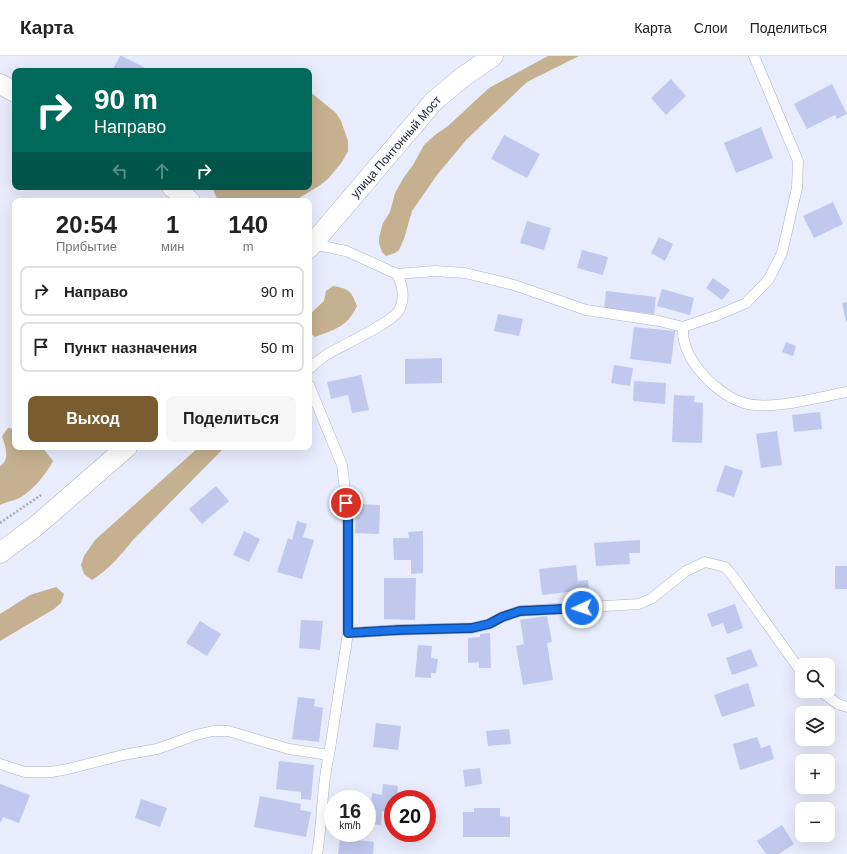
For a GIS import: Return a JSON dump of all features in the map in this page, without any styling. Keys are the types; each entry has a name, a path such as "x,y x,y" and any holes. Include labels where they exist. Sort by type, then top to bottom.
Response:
{"street":[{"name":"улица Понтонный Мост","path":"312,244 434,101 463,77 493,56"},
{"path":"0,84 12,90"},
{"path":"176,190 186,198"},
{"path":"0,553 36,526 124,450"}],"lane":[{"path":"312,246 346,251 397,274 435,271 465,273 514,285 586,310 659,321 683,327 718,315 746,303 769,279 782,253 797,188 798,161 754,56"},
{"path":"312,366 324,356 386,322 398,312 404,296 402,284 397,274"},
{"path":"683,327 682,337 686,349 707,380 724,392 744,403 766,406 847,392"},
{"path":"312,392 342,465 348,516 348,633 325,773 321,832 317,854"},
{"path":"348,633 472,628 489,624 502,617 520,611 638,604 651,599 686,571 705,562 725,567 795,662"},
{"path":"830,698 838,704 847,707"},
{"path":"0,764 25,772 51,772 123,755 157,749 196,734 213,731 228,731 289,749 329,755"}],"shaded area":[{"path":"548,56 579,56 527,82 467,139 437,175 412,211 404,239 399,250 386,256 382,252 379,243 383,223 390,212 395,193 424,145 448,126 489,88"},
{"path":"312,93 336,113 341,121 348,141 348,151 342,162 328,179 319,186 299,198 217,198 213,190 312,190"},
{"path":"333,286 343,288 351,294 357,306 345,323 335,329 315,337 312,334 312,312 324,301 326,291"},
{"path":"8,428 12,429 12,450 44,450 53,461 35,486 26,494 0,505 0,466 5,460 6,456 6,448 2,436"},
{"path":"196,450 222,450 133,540 109,567 92,580 84,574 81,565 84,556 95,540"},
{"path":"56,587 64,594 61,603 54,609 0,641 0,614 30,595"}],"building":[{"path":"120,56 122,56 145,68 114,68"},
{"path":"671,79 686,96 666,115 651,98"},
{"path":"832,84 847,114 837,119 835,115 807,129 794,104"},
{"path":"761,127 773,158 736,173 724,143"},
{"path":"504,135 540,154 527,178 491,159"},
{"path":"833,202 843,224 814,238 803,216"},
{"path":"527,221 551,228 544,250 520,243"},
{"path":"659,237 673,244 665,261 651,253"},
{"path":"582,250 608,257 603,275 577,268"},
{"path":"713,278 730,290 722,300 706,288"},
{"path":"662,289 694,298 690,315 657,306"},
{"path":"606,291 656,297 654,314 604,308"},
{"path":"847,302 847,322 846,322 842,303"},
{"path":"498,314 523,319 519,336 494,331"},
{"path":"634,327 675,331 671,364 630,359"},
{"path":"786,342 796,346 793,356 782,352"},
{"path":"442,358 442,383 405,384 405,359"},
{"path":"614,365 633,368 630,386 611,383"},
{"path":"361,375 369,410 352,413 348,395 331,399 327,382"},
{"path":"634,381 666,383 665,404 633,401"},
{"path":"674,395 695,396 694,402 703,403 702,443 672,442"},
{"path":"820,412 822,429 794,432 792,415"},
{"path":"777,431 782,465 761,468 756,434"},
{"path":"725,465 743,471 734,497 716,491"},
{"path":"216,486 229,501 202,524 189,509"},
{"path":"357,504 380,505 379,534 355,533"},
{"path":"297,521 307,524 303,537 314,540 302,579 277,572 288,538 292,540"},
{"path":"244,531 260,539 249,562 233,555"},
{"path":"423,531 423,573 411,574 411,560 394,560 393,538 409,538 408,532"},
{"path":"640,540 640,553 629,553 630,564 596,566 594,543"},
{"path":"576,565 578,581 588,580 590,600 578,602 576,591 542,595 539,569"},
{"path":"835,566 847,566 847,589 835,589"},
{"path":"384,578 416,578 415,620 384,619"},
{"path":"735,604 743,628 727,634 723,623 712,627 707,614"},
{"path":"547,616 552,642 547,643 553,680 523,685 516,646 524,644 520,620"},
{"path":"301,620 323,621 320,650 299,648"},
{"path":"200,621 221,634 207,656 186,643"},
{"path":"490,633 491,668 479,668 479,662 468,663 468,638 480,637 480,634"},
{"path":"418,645 432,646 431,658 438,659 436,673 431,673 431,678 415,677"},
{"path":"751,649 758,666 732,675 726,658"},
{"path":"748,683 755,706 722,717 714,695"},
{"path":"298,697 315,699 314,706 323,708 319,742 292,739"},
{"path":"376,723 401,726 398,750 373,747"},
{"path":"509,729 511,744 488,746 486,731"},
{"path":"757,737 761,748 770,745 774,759 740,770 733,744"},
{"path":"279,761 314,765 311,800 301,799 301,792 276,789"},
{"path":"480,768 482,784 465,787 463,770"},
{"path":"0,784 30,795 19,823 3,817 0,823"},
{"path":"383,784 398,786 398,790 384,790 384,811 382,811 381,825 376,825 376,794 382,795"},
{"path":"260,796 301,804 300,810 311,812 306,837 254,827"},
{"path":"141,799 167,808 160,827 135,818"},
{"path":"474,808 500,808 500,816 510,817 510,837 463,837 463,812 474,812"},
{"path":"782,825 794,844 779,854 766,854 757,841"},
{"path":"340,842 374,842 373,854 338,854"}],"route":[{"path":"346,503 348,516 348,633 472,628 489,624 502,617 520,611 582,608"}]}
